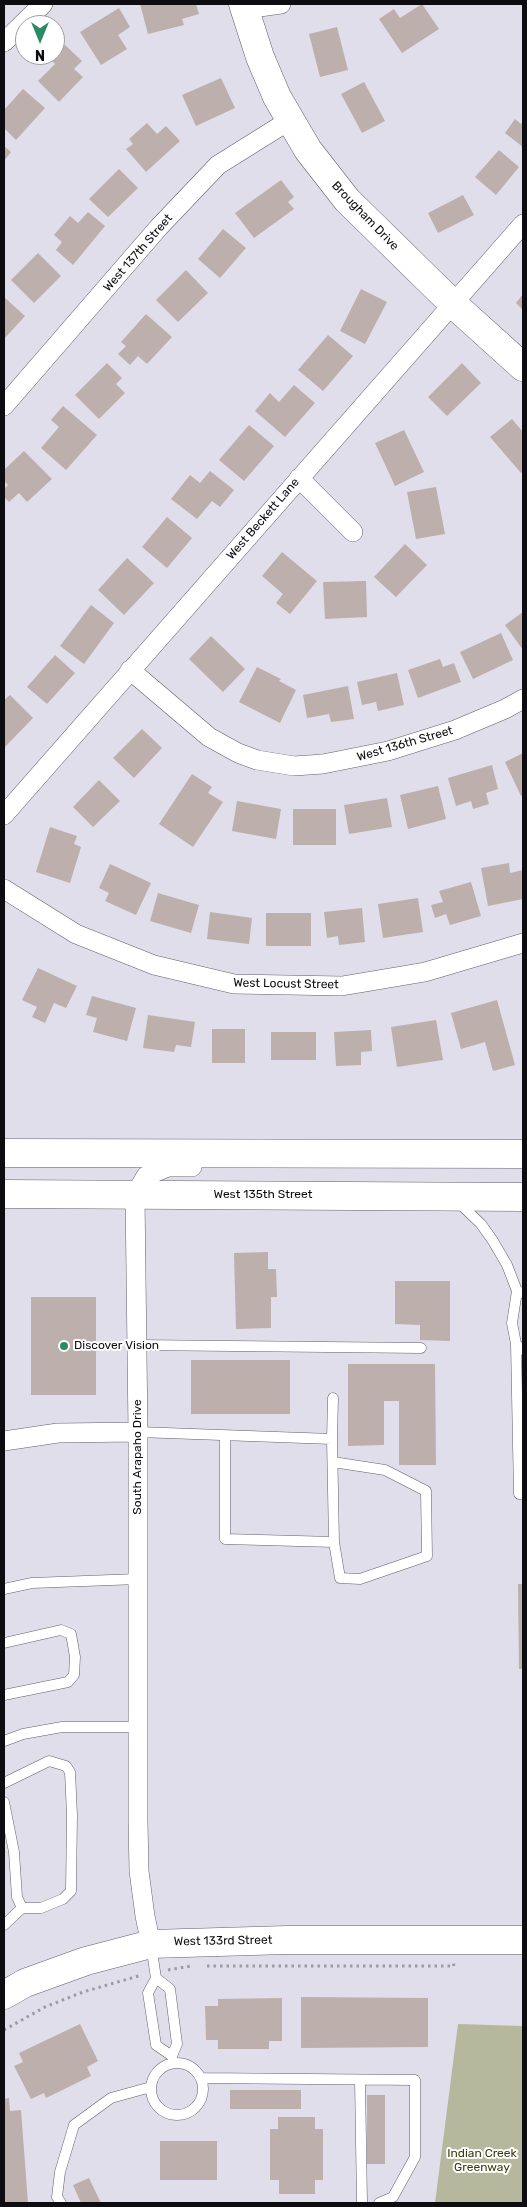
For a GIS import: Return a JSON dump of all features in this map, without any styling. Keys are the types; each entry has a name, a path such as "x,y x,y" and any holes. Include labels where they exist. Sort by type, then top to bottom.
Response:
{"main road":[{"name":"Brougham Drive","path":"244,6 260,57 277,97 308,150 346,200 452,303 523,367"},
{"path":"4,1153 523,1154"},
{"name":"West 135th Street","path":"4,1194 523,1196"},
{"name":"West 133rd Street","path":"4,1995 25,1983 86,1961 151,1944 287,1940 451,1941"},
{"path":"451,1941 523,1940"}],"street":[{"path":"4,42 43,4"},
{"path":"244,6 281,4"},
{"name":"West 137th Street","path":"4,406 160,227 218,165 290,120"},
{"name":"West Beckett Lane","path":"4,815 523,224"},
{"path":"299,478 353,532"},
{"name":"West 136th Street","path":"130,670 209,736 238,753 256,760 294,766 340,761 388,751 455,730 505,709 523,699"},
{"name":"West Locust Street","path":"4,890 76,934 154,965 234,984 342,986 425,972 523,943"},
{"path":"135,1195 146,1176 168,1167 305,1167 346,1153"},
{"name":"South Arapaho Drive","path":"135,1195 140,1871 145,1916 151,1944"},
{"path":"4,1441 58,1433 138,1432"}],"lane":[{"path":"453,1197 480,1224 493,1241 520,1292 512,1323 520,1347 519,1494 523,1494"},
{"path":"137,1345 421,1348"},
{"path":"333,1398 332,1439 334,1542 340,1578 360,1579 427,1556 426,1491 385,1470 333,1462"},
{"path":"138,1432 332,1439"},
{"path":"225,1436 225,1539 334,1542"},
{"path":"4,1589 32,1583 138,1579"},
{"path":"4,1643 61,1630 72,1634 75,1657 74,1675 68,1682 4,1695"},
{"path":"4,1740 23,1734 62,1727 138,1727"},
{"path":"4,1783 49,1761 66,1766 70,1772 72,1815 72,1891 63,1899 41,1908 22,1908 4,1925"},
{"path":"4,1802 14,1852 17,1897 22,1908"},
{"path":"151,1944 156,1975 148,1992 156,2046 173,2060 190,2066 201,2078 203,2094 200,2102 187,2113 179,2115 170,2114 156,2104 151,2088 158,2071 173,2060 177,2044 170,1989 156,1975"},
{"path":"201,2078 414,2080 415,2157 393,2197 379,2203"},
{"path":"360,2080 362,2203"},
{"path":"61,2203 57,2197 60,2172 74,2125 112,2098 151,2088"}],"path":[{"path":"202,1966 454,1966 451,1941"},
{"path":"4,2030 45,2007 83,1992 192,1966"}],"green space":[{"name":"Indian Creek Greenway","path":"458,2024 523,2026 523,2203 435,2203"}],"building":[{"path":"140,4 196,4 199,14 182,19 184,25 148,34"},
{"path":"422,4 439,29 402,53 379,19 394,9 400,18"},
{"path":"119,8 130,27 118,35 127,49 101,65 80,32"},
{"path":"337,27 348,70 320,77 309,34"},
{"path":"65,45 82,61 74,69 83,77 59,102 38,81 54,65 65,65"},
{"path":"221,78 235,108 196,126 182,95"},
{"path":"364,82 385,121 362,133 341,94"},
{"path":"23,89 45,108 16,140 4,128 4,110"},
{"path":"515,119 521,124 523,121 523,147 505,133"},
{"path":"147,123 157,134 166,126 180,141 146,172 126,149 133,144 129,139"},
{"path":"4,146 11,152 4,161"},
{"path":"499,150 519,167 496,195 475,177"},
{"path":"119,169 138,188 108,217 89,199"},
{"path":"281,180 294,197 288,202 294,209 254,238 235,213"},
{"path":"463,195 474,215 438,233 428,213"},
{"path":"88,212 105,226 73,265 56,250 62,242 54,235 70,216 78,223"},
{"path":"223,229 246,248 220,278 198,259"},
{"path":"38,253 61,276 34,303 11,280"},
{"path":"186,270 208,293 178,322 156,300"},
{"path":"361,289 387,302 365,344 340,331"},
{"path":"523,294 523,310 516,303"},
{"path":"4,297 25,316 4,339"},
{"path":"146,314 172,337 147,364 138,356 130,365 118,354 126,346 121,342"},
{"path":"328,335 353,356 323,391 298,370"},
{"path":"107,363 122,378 116,384 125,393 99,419 75,395"},
{"path":"462,363 481,383 447,416 428,397"},
{"path":"294,385 315,403 285,437 255,411 270,393 279,402"},
{"path":"63,406 97,435 66,470 41,448 59,427 51,420"},
{"path":"512,419 523,432 523,471 521,473 490,437"},
{"path":"249,425 274,446 244,481 219,460"},
{"path":"404,430 424,472 395,486 375,443"},
{"path":"24,451 52,479 27,502 19,493 9,502 4,497 4,489 8,485 4,481 4,470"},
{"path":"210,471 234,490 220,507 212,501 197,519 171,499 190,475 200,483"},
{"path":"436,487 445,534 416,539 407,492"},
{"path":"167,517 192,538 167,568 142,547"},
{"path":"405,544 427,565 396,597 374,577"},
{"path":"282,552 317,581 290,614 276,603 283,594 262,576"},
{"path":"127,558 154,583 124,615 98,590"},
{"path":"366,581 367,617 325,619 323,582"},
{"path":"91,605 114,623 84,664 60,646"},
{"path":"523,612 523,650 505,625"},
{"path":"501,633 513,660 473,679 460,652"},
{"path":"211,636 245,669 223,692 189,659"},
{"path":"55,655 75,673 47,704 27,687"},
{"path":"440,659 443,667 454,663 461,682 418,698 408,670"},
{"path":"257,667 281,679 279,681 296,690 280,723 239,702"},
{"path":"397,673 404,705 378,711 376,702 362,705 357,682"},
{"path":"348,686 354,719 331,722 329,714 307,718 303,695"},
{"path":"10,695 33,718 4,748 4,700"},
{"path":"142,729 162,748 134,778 113,758"},
{"path":"523,753 523,795 521,796 505,762"},
{"path":"492,765 498,789 486,793 489,804 473,809 471,801 456,806 448,778"},
{"path":"192,774 212,787 208,793 223,802 193,847 159,824"},
{"path":"99,780 120,801 93,827 73,807"},
{"path":"438,786 446,819 408,829 400,795"},
{"path":"387,798 392,827 349,834 344,805"},
{"path":"237,801 281,809 276,839 232,831"},
{"path":"293,809 336,809 336,845 293,845"},
{"path":"50,827 77,836 74,844 81,847 70,883 36,872"},
{"path":"509,863 510,873 523,870 523,899 488,906 481,868"},
{"path":"110,864 151,883 136,915 105,901 109,893 99,888"},
{"path":"471,882 481,916 450,925 446,914 435,918 431,905 443,902 439,891"},
{"path":"158,893 199,905 191,933 150,921"},
{"path":"418,898 423,932 383,938 378,904"},
{"path":"362,908 365,942 339,945 338,936 327,938 324,912"},
{"path":"210,912 252,918 249,944 207,939"},
{"path":"266,913 311,913 311,946 266,946"},
{"path":"38,968 77,986 66,1008 54,1003 45,1023 32,1017 37,1007 22,1000"},
{"path":"92,996 136,1008 127,1041 93,1032 97,1018 86,1015"},
{"path":"497,1000 515,1065 493,1071 485,1042 461,1049 451,1013"},
{"path":"148,1015 195,1022 191,1047 176,1045 174,1052 143,1048"},
{"path":"436,1020 443,1060 397,1067 391,1027"},
{"path":"212,1029 245,1029 245,1063 212,1063"},
{"path":"371,1030 372,1051 361,1052 361,1065 336,1066 334,1032"},
{"path":"271,1032 316,1032 316,1060 271,1060"},
{"path":"268,1252 268,1269 276,1269 277,1297 271,1297 271,1328 236,1329 234,1253"},
{"path":"395,1281 450,1281 450,1341 420,1340 420,1325 395,1324"},
{"name":"Discover Vision","path":"31,1297 96,1297 96,1395 31,1395"},
{"path":"191,1360 290,1360 290,1414 191,1414"},
{"path":"348,1364 435,1364 436,1465 399,1465 399,1401 384,1401 384,1445 348,1446"},
{"path":"518,1584 523,1584 523,1669 519,1669"},
{"path":"301,1997 428,1998 428,2047 301,2048"},
{"path":"282,1998 282,2041 269,2041 269,2049 218,2049 218,2040 206,2040 205,2006 218,2006 218,1999"},
{"path":"80,2024 98,2061 87,2067 91,2076 46,2098 44,2093 31,2099 14,2066 23,2062 19,2053"},
{"path":"230,2090 301,2090 301,2109 230,2109"},
{"path":"367,2095 385,2095 385,2164 367,2164"},
{"path":"9,2098 10,2111 21,2110 28,2203 4,2203 4,2099"},
{"path":"278,2117 315,2117 315,2129 323,2129 323,2180 315,2180 315,2194 279,2194 279,2180 270,2180 270,2129 278,2129"},
{"path":"160,2141 217,2141 217,2180 160,2180"},
{"path":"89,2178 101,2203 81,2203 73,2185"}],"place":[{"name":"Discover Vision","path":"64,1346"}]}
